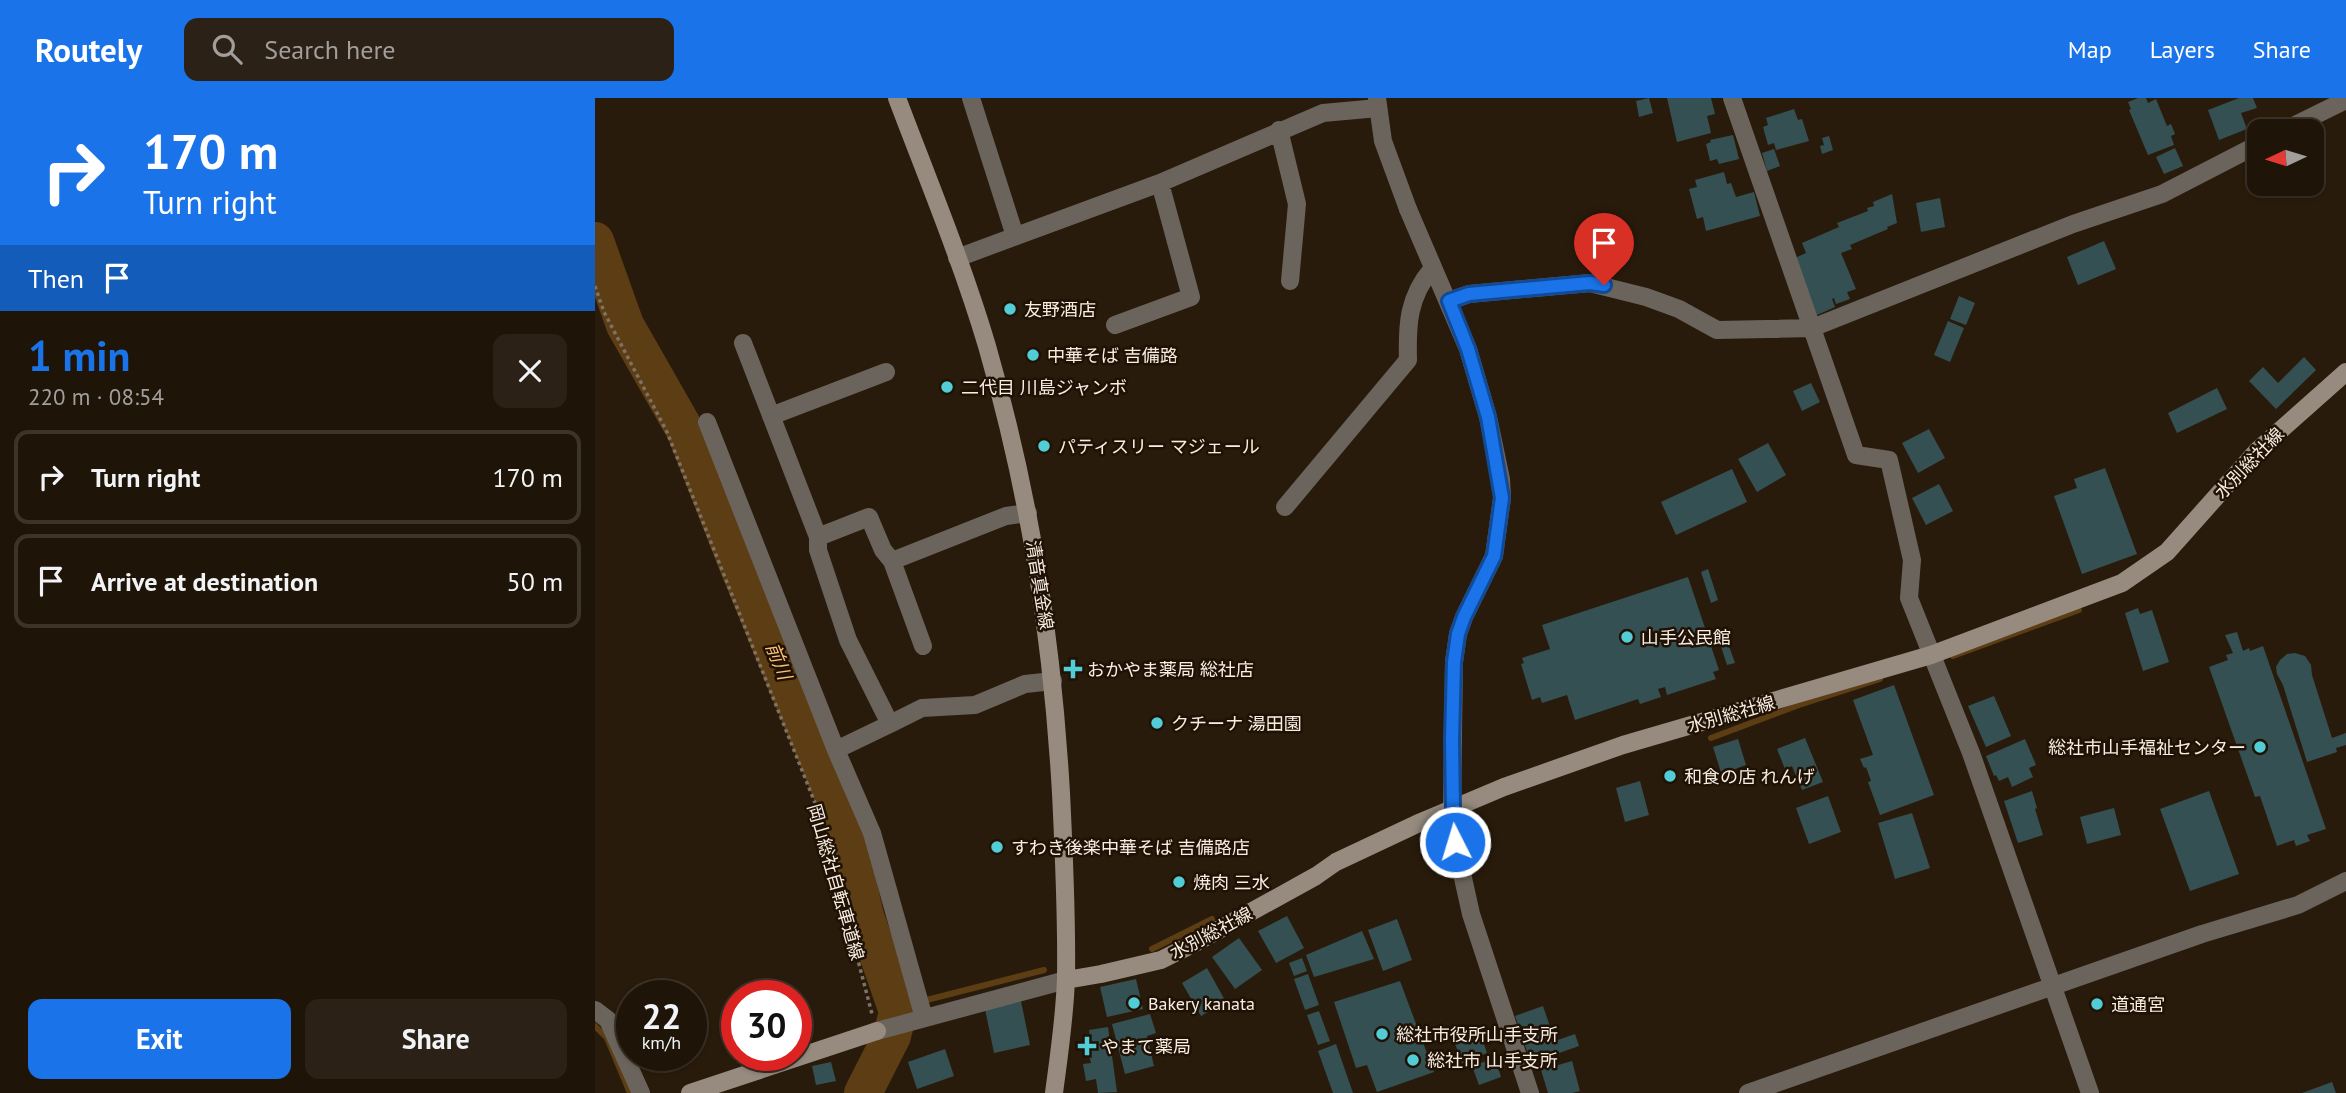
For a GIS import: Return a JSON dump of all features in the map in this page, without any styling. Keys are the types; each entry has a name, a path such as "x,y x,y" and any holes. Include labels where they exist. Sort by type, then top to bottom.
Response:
{"main road":[{"name":"清音真金線","path":"897,98 986,343 1012,439 1028,513 1044,611 1053,681 1063,838 1066,980 1054,1093"},
{"name":"水別総社線","path":"1066,980 1161,960 1316,876 1336,862 1504,787 1623,746 1931,655 2122,583 2167,552 2257,451 2346,372"},
{"path":"690,1093 888,1027"}],"street":[{"path":"971,98 1015,236"},
{"path":"1732,98 1856,455 1889,460 1912,560 1909,598 1971,752 2090,1093"},
{"path":"2307,119 2346,100"},
{"path":"957,258 1160,183 1323,113 1377,103 1383,141 1408,209 1468,349 1488,417 1502,498 1494,556 1458,634 1454,662 1453,809 1455,842 1471,914 1530,1093"},
{"path":"1279,130 1297,204 1290,281"},
{"path":"1449,301 1469,294 1590,283 1646,297 1679,309 1717,330 1812,328 2073,224 2162,194 2247,150"},
{"path":"1115,325 1191,297 1160,183"},
{"path":"1285,507 1408,360 1407,323 1411,308 1432,268"},
{"path":"743,343 818,537 818,550 848,640 890,724"},
{"path":"771,416 886,372"},
{"path":"707,422 836,750 872,833 921,1008"},
{"path":"892,561 1006,516 1028,513"},
{"path":"818,537 869,517 883,550 892,561 923,646"},
{"path":"836,750 922,708 975,705 1025,684 1053,681"},
{"path":"1748,1093 2201,934 2298,905 2346,881"},
{"path":"888,1027 921,1008 1066,980"},
{"path":"595,1010 608,1020 641,1093"}],"path":[{"name":"岡山総社自転車道線","path":"595,286 604,312 667,432 821,818 888,1027"}],"building":[{"path":"1649,98 1653,113 1639,117 1636,101"},
{"path":"1667,98 1711,98 1715,114 1707,116 1711,133 1677,142"},
{"path":"2146,98 2148,103 2156,99 2167,126 2171,124 2175,134 2171,136 2174,145 2148,155 2129,110 2131,109 2128,102"},
{"path":"2239,98 2253,98 2257,108 2241,113 2247,129 2219,140 2208,110"},
{"path":"1794,109 1798,120 1802,119 1809,141 1776,150 1774,143 1768,145 1763,127 1768,125 1766,118"},
{"path":"1733,135 1739,159 1719,164 1717,159 1710,161 1706,144 1711,142 1710,140"},
{"path":"1829,136 1833,150 1822,154 1822,138"},
{"path":"2175,148 2183,166 2164,174 2156,157"},
{"path":"1774,149 1780,166 1767,171 1762,153"},
{"path":"1724,172 1727,184 1731,183 1736,197 1754,192 1760,216 1706,231 1703,217 1697,219 1689,189 1697,187 1695,180"},
{"path":"1892,194 1897,223 1850,245 1852,249 1841,253 1856,289 1847,292 1850,299 1836,304 1834,298 1835,307 1815,316 1795,258 1806,253 1802,243 1839,227 1837,223 1868,211 1867,208 1874,206 1873,202"},
{"path":"1940,198 1945,227 1921,232 1916,203"},
{"path":"2104,241 2116,269 2078,285 2067,257"},
{"path":"1959,296 1975,303 1966,325 1950,319"},
{"path":"1948,321 1964,328 1950,362 1934,355"},
{"path":"2304,357 2316,370 2276,409 2249,381 2263,367 2278,383"},
{"path":"1811,383 1820,402 1802,411 1793,391"},
{"path":"2217,388 2227,409 2177,433 2168,413"},
{"path":"1929,429 1945,458 1918,473 1902,443"},
{"path":"1768,443 1786,475 1757,492 1738,459"},
{"path":"2105,468 2137,554 2082,574 2054,496 2077,488 2074,479"},
{"path":"1732,469 1747,502 1676,535 1661,502"},
{"path":"1939,484 1953,511 1926,525 1912,498"},
{"path":"1708,569 1718,600 1711,603 1701,572"},
{"name":"山手公民館","path":"1688,577 1719,670 1713,672 1716,679 1667,695 1665,687 1658,689 1661,697 1640,704 1638,699 1575,720 1567,695 1542,703 1540,697 1532,700 1521,664 1524,663 1522,658 1550,649 1542,625"},
{"path":"2138,608 2140,614 2152,610 2169,662 2143,671 2125,613"},
{"path":"1724,632 1735,663 1727,665 1717,634"},
{"path":"2237,632 2243,651 2263,646 2326,829 2307,835 2310,841 2296,846 2294,840 2277,846 2260,796 2255,797 2209,667 2228,660 2226,655 2233,653 2225,635"},
{"path":"2287,654 2305,656 2311,665 2332,738 2346,733 2346,745 2336,748 2337,752 2307,762 2276,667"},
{"path":"1894,685 1934,795 1880,815 1868,782 1871,781 1866,767 1864,768 1860,759 1873,755 1853,700"},
{"path":"1994,696 2011,736 1986,747 1968,706"},
{"path":"1805,738 1823,782 1802,790 1792,766 1785,769 1777,749"},
{"path":"1738,739 1746,765 1735,769 1737,778 1724,782 1713,747"},
{"path":"2025,739 2036,765 2029,768 2033,777 2012,787 2008,777 1999,781 1996,775 1994,776 1986,756"},
{"path":"1640,781 1649,815 1625,822 1616,788"},
{"path":"2032,791 2043,835 2018,843 2004,801"},
{"path":"2209,791 2239,874 2190,891 2160,809"},
{"path":"1828,796 1841,832 1809,844 1796,808"},
{"path":"2114,808 2121,835 2087,844 2080,817"},
{"path":"1912,813 1930,868 1895,879 1878,823"},
{"path":"1287,916 1304,948 1276,963 1258,931"},
{"path":"1397,919 1412,960 1383,971 1368,930"},
{"path":"1362,931 1374,959 1314,977 1306,955"},
{"path":"1239,938 1262,970 1235,989 1212,957"},
{"path":"1302,958 1307,971 1294,976 1289,963"},
{"path":"1207,968 1226,1002 1201,1016 1182,983"},
{"path":"1308,974 1319,1005 1305,1010 1294,979"},
{"path":"1136,979 1143,1009 1107,1017 1100,987"},
{"name":"総社市役所山手支所","path":"1400,981 1434,1072 1377,1092 1367,1065 1356,1068 1334,1002"},
{"path":"1021,1001 1030,1045 994,1053 985,1009"},
{"path":"1543,1006 1555,1041 1575,1034 1579,1046 1531,1063 1515,1016"},
{"path":"1319,1011 1330,1041 1318,1045 1307,1015"},
{"path":"1150,1014 1156,1033 1147,1036 1154,1066 1125,1074 1112,1024"},
{"path":"1108,1027 1117,1092 1098,1093 1096,1079 1086,1081 1083,1064 1091,1063 1086,1044 1091,1044 1089,1030"},
{"path":"1479,1029 1487,1053 1462,1063 1453,1038"},
{"path":"1336,1044 1353,1093 1333,1093 1318,1051"},
{"path":"945,1049 954,1076 917,1089 908,1062"},
{"path":"1495,1058 1501,1077 1479,1085 1472,1066"},
{"path":"1572,1061 1580,1091 1548,1093 1541,1070"},
{"path":"831,1062 836,1081 816,1085 812,1066"},
{"path":"2332,1082 2336,1093 2302,1093"}],"waterway":[{"name":"前川","path":"595,241 625,325 686,432 843,820 865,916 898,1012 892,1036 863,1093"},
{"path":"1953,656 2079,610"},
{"path":"1711,738 1799,705 1880,679"},
{"path":"1152,949 1212,919"},
{"path":"895,1003 911,1004 1044,970"},
{"path":"595,1026 607,1038 630,1093"}],"place":[{"name":"友野酒店","path":"1010,309"},
{"name":"中華そば 吉備路","path":"1033,355"},
{"name":"二代目 川島ジャンボ","path":"947,387"},
{"name":"パティスリー マジェール","path":"1044,446"},
{"name":"山手公民館","path":"1627,637"},
{"name":"おかやま薬局 総社店","path":"1073,669"},
{"name":"クチーナ 湯田園","path":"1157,723"},
{"name":"総社市山手福祉センター","path":"2260,747"},
{"name":"和食の店 れんげ","path":"1670,776"},
{"name":"すわき後楽中華そば 吉備路店","path":"997,847"},
{"name":"焼肉 三水","path":"1179,882"},
{"name":"Bakery kanata","path":"1134,1003"},
{"name":"道通宮","path":"2097,1004"},
{"name":"総社市役所山手支所","path":"1382,1034"},
{"name":"やまて薬局","path":"1087,1046"},
{"name":"総社市 山手支所","path":"1413,1060"}],"route":[{"path":"1455,842 1452,740 1454,662 1458,634 1464,617 1494,556 1502,498 1501,479 1488,417 1468,349 1449,301 1469,294 1590,283 1604,285"}]}
